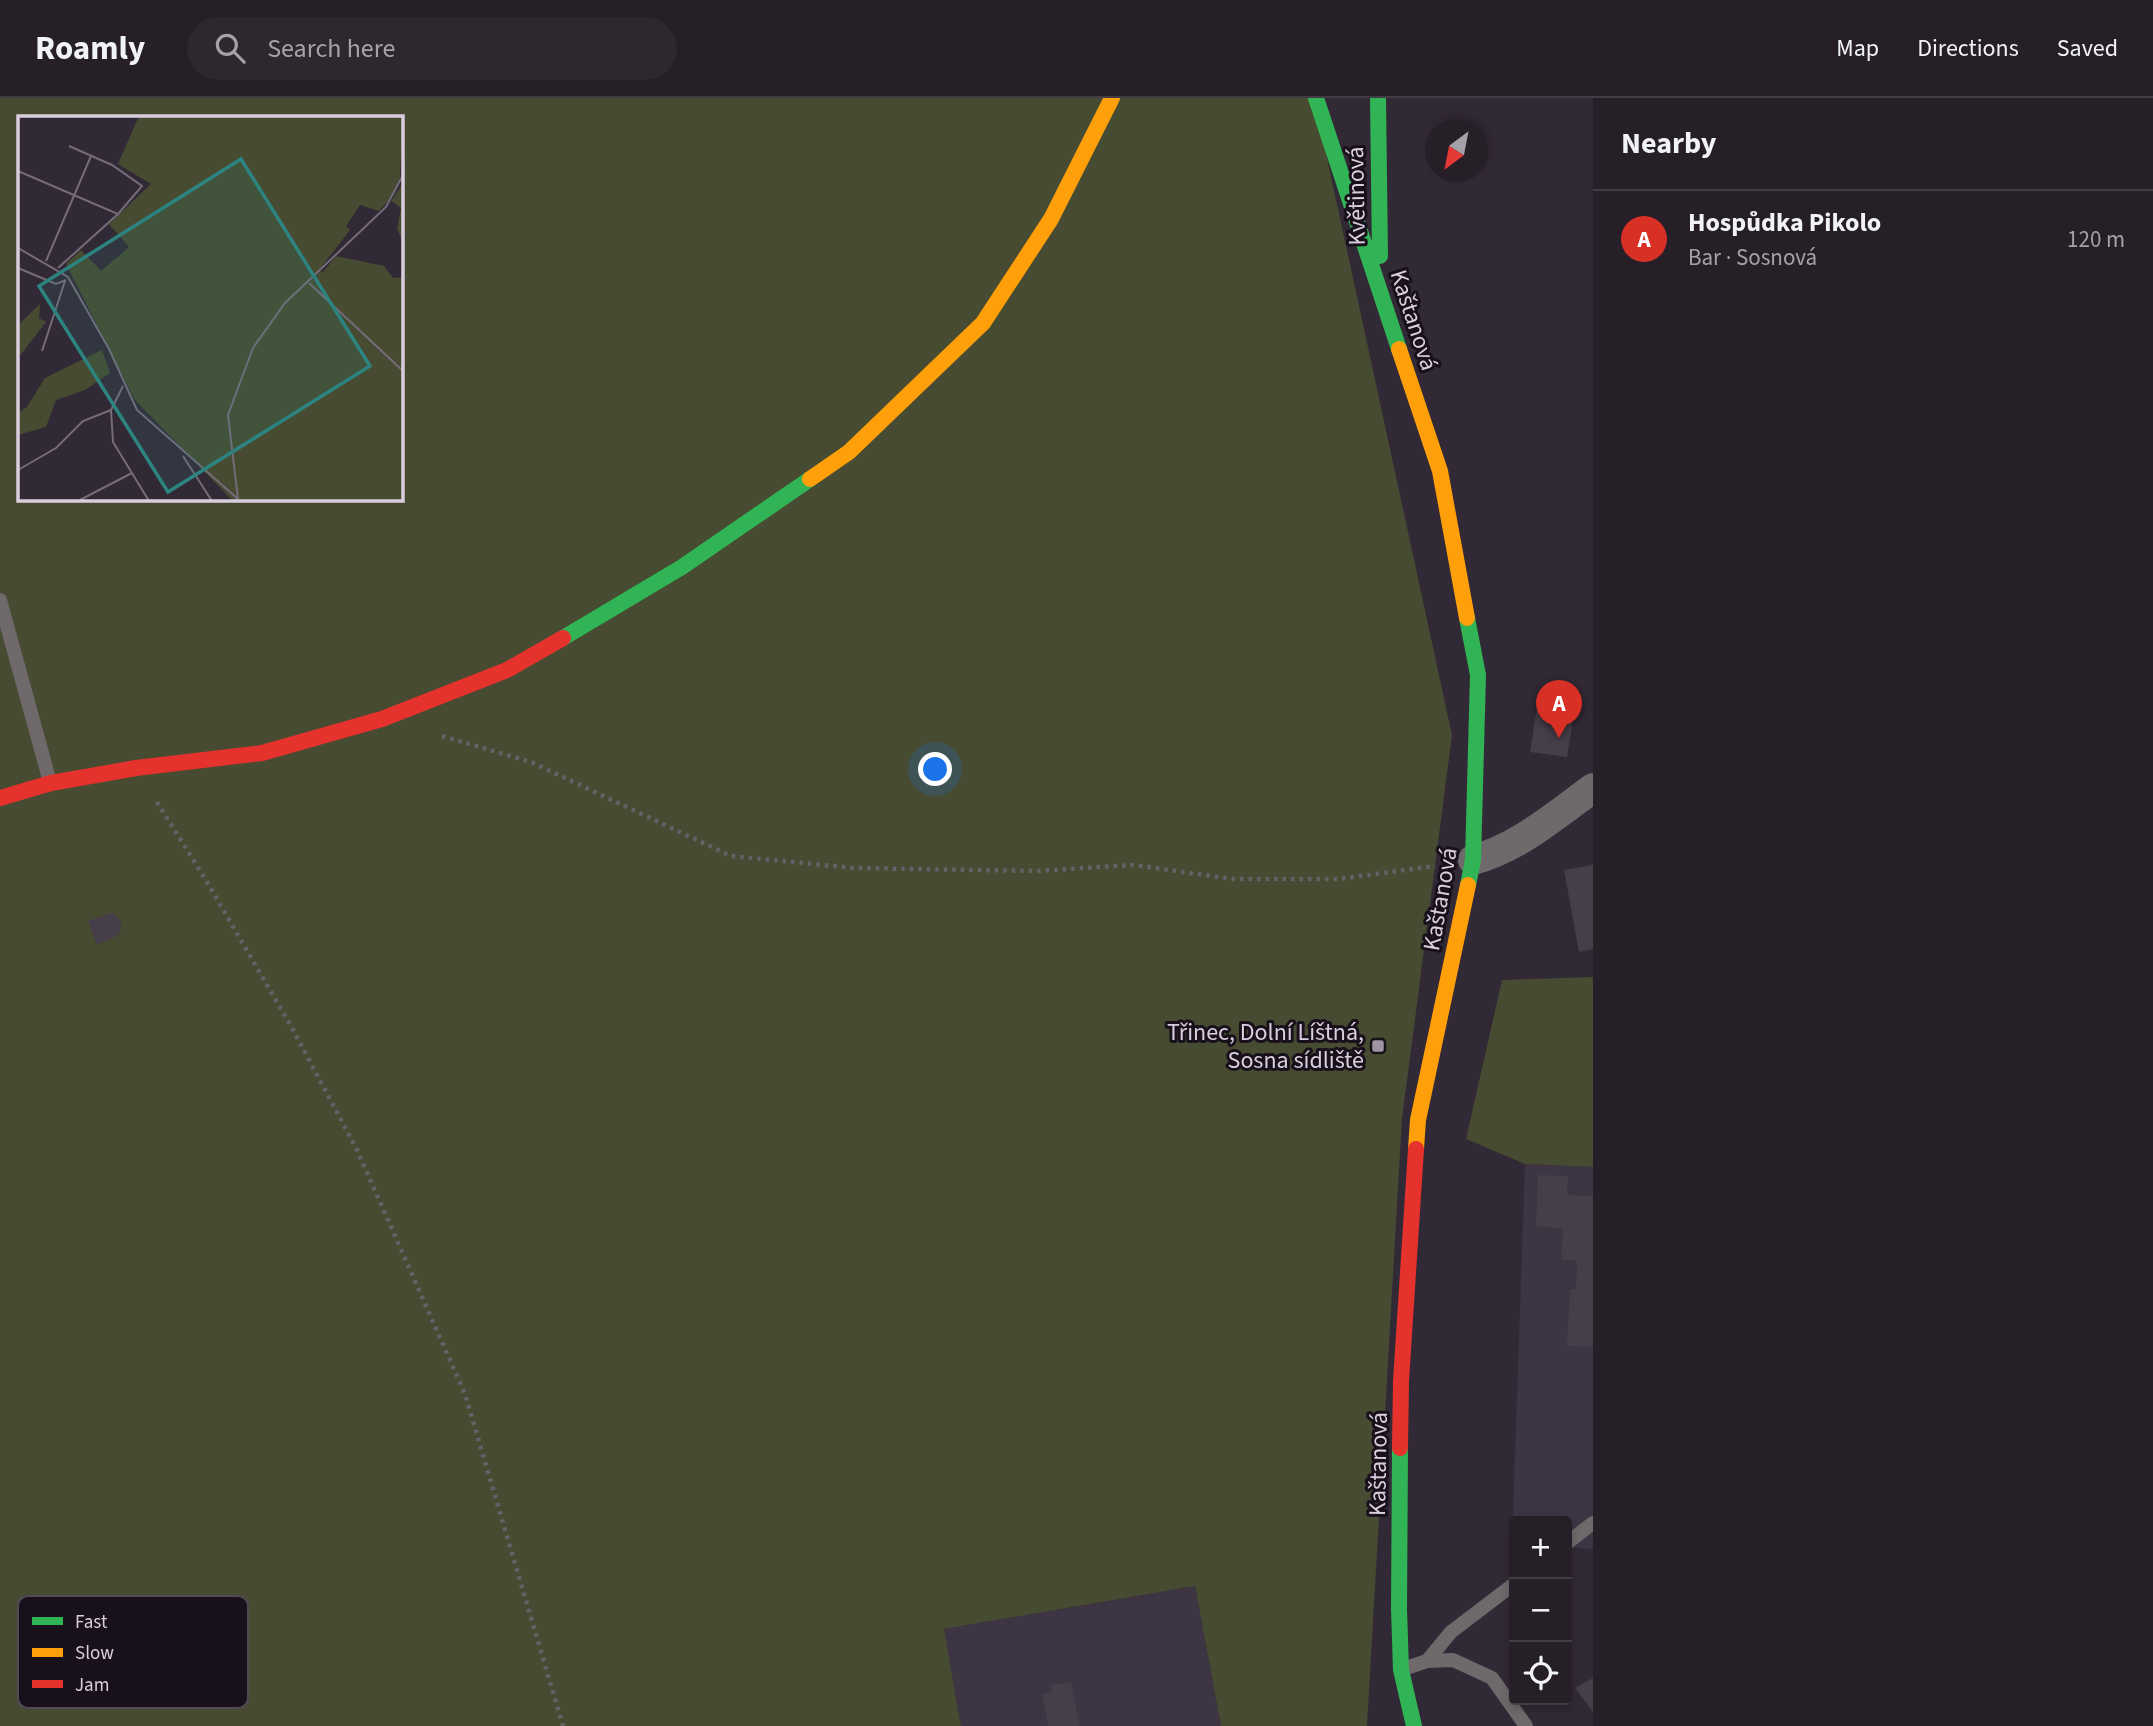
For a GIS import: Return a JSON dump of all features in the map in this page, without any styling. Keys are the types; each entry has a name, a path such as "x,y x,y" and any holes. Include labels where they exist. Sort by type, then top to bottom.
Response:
{"street":[{"path":"0,798 51,783 136,768 262,753 382,719 507,670 603,617 849,453 983,323 1051,219 1112,98"},
{"name":"Kaštanová","path":"1316,98 1440,471 1478,675 1474,860 1418,1120 1401,1381 1401,1670 1414,1726"},
{"name":"Květinová","path":"1378,98 1381,293"},
{"path":"1474,860 1496,854 1550,820 1593,788"}],"lane":[{"path":"0,600 51,783"},
{"path":"1572,1539 1593,1523"},
{"path":"1427,1661 1451,1632 1509,1588"},
{"path":"1401,1670 1427,1661 1453,1660 1492,1678 1525,1726"}],"path":[{"path":"431,733 531,762 731,856 854,868 1037,871 1133,865 1233,879 1339,879 1474,860"},
{"path":"136,768 266,983 357,1150 465,1395 563,1726"}],"shaded area":[{"path":"1525,1164 1593,1167 1593,1549 1572,1547 1572,1516 1513,1516"},
{"path":"1195,1586 1221,1726 961,1726 944,1629"}],"green space":[{"path":"0,98 1314,98 1452,735 1402,1119 1367,1726 1221,1726 1195,1586 944,1629 961,1726 0,1726"},
{"path":"1593,977 1593,1167 1525,1164 1466,1139 1502,980"}],"building":[{"path":"1537,707 1574,713 1567,757 1530,752"},
{"path":"1593,865 1593,949 1579,952 1564,870"},
{"path":"112,913 121,921 120,934 97,945 88,921"},
{"path":"1538,1175 1568,1176 1567,1195 1593,1196 1593,1347 1567,1346 1570,1289 1576,1289 1577,1261 1561,1260 1563,1228 1536,1227"},
{"path":"1593,1678 1593,1712 1575,1688"},
{"path":"1071,1682 1080,1726 1048,1726 1042,1694 1052,1692 1050,1685"}],"traffic: fast":[{"path":"1316,98 1399,349"},
{"path":"1378,98 1380,256"},
{"path":"563,638 682,567 810,479"},
{"path":"1467,618 1478,675 1473,860 1468,885"},
{"path":"1400,1448 1401,1670 1414,1726"}],"traffic: slow":[{"path":"810,479 849,452 983,323 1051,219 1112,98"},
{"path":"1399,349 1440,471 1467,618"},
{"path":"1416,1149 1418,1120 1468,885"}],"traffic: jam":[{"path":"0,798 51,783 136,768 262,753 382,719 507,670 563,638"},
{"path":"1400,1448 1401,1381 1416,1149"}],"place":[{"name":"Hospůdka Pikolo","path":"1559,738"},
{"name":"Třinec, Dolní Líštná, Sosna sídliště","path":"1378,1046"}]}
